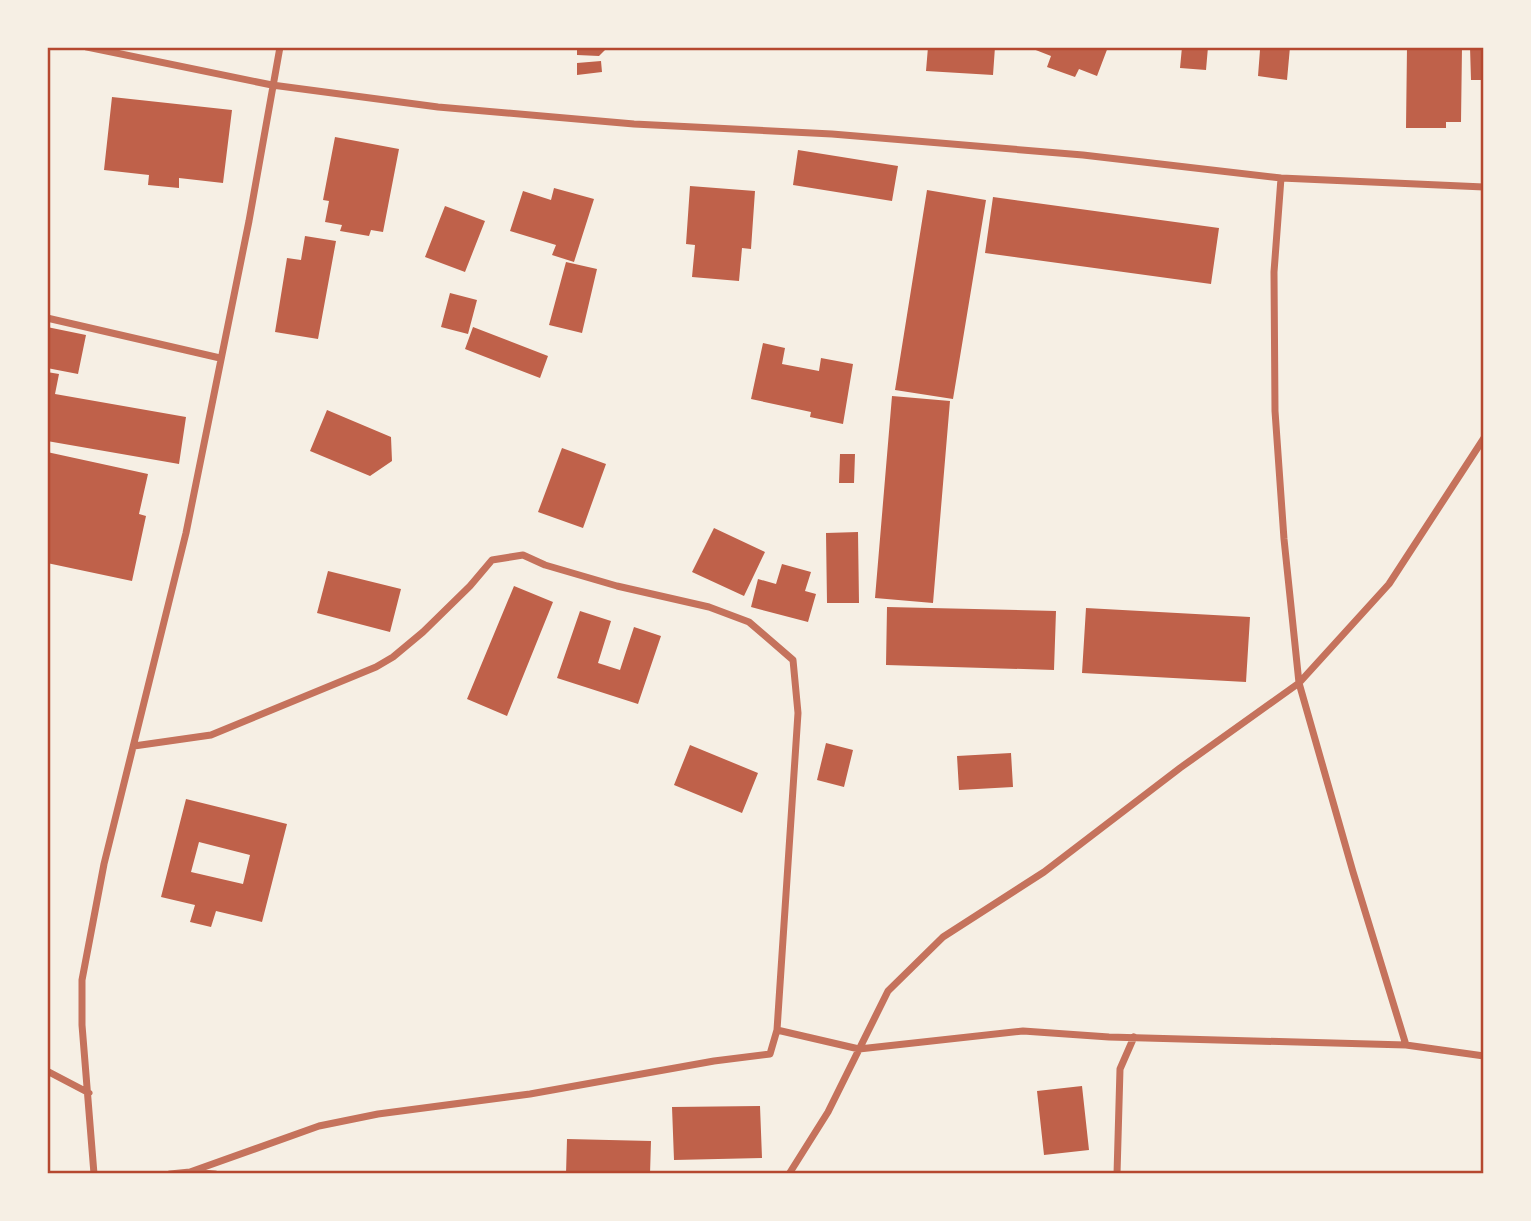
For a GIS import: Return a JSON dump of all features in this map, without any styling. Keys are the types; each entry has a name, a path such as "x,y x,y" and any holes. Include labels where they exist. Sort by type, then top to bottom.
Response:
{"street":[{"path":"87,47 272,85 438,107 634,124 832,134 1083,155 1281,178 1484,187"},
{"path":"94,1174 82,1026 82,980 104,864 186,533 249,221 280,47"},
{"path":"1281,178 1275,272 1275,411 1284,539 1299,683 1406,1045"},
{"path":"47,318 220,358"},
{"path":"789,1174 828,1112 888,991 943,937 1044,872 1180,768 1299,683 1389,584 1484,438"},
{"path":"134,746 211,735 376,667 393,657 423,632 470,586 492,560 502,557 523,555 545,565 617,586 709,607 749,622 793,660 798,713 777,1030 770,1054 530,1094 378,1114 319,1126 190,1172"},
{"path":"777,1030 859,1049 1023,1031 1406,1045 1482,1054"},
{"path":"1117,1174 1120,1069 1133,1037"},
{"path":"47,1071 89,1093"},
{"path":"170,1174 215,1174"}],"building":[{"path":"577,47 607,48 599,56 577,55"},
{"path":"928,47 995,47 993,75 926,71"},
{"path":"1028,47 1108,47 1097,76 1079,69 1075,77 1047,67 1051,56"},
{"path":"1182,47 1208,47 1206,70 1180,68"},
{"path":"1252,47 1290,47 1287,80 1258,76 1260,50"},
{"path":"1407,47 1462,47 1461,122 1446,122 1446,128 1406,128"},
{"path":"1470,47 1484,47 1484,80 1471,80"},
{"path":"601,61 602,72 577,75 577,63"},
{"path":"112,97 232,110 223,183 179,178 179,188 148,185 149,175 104,170"},
{"path":"335,137 399,149 383,232 371,230 369,236 340,231 342,225 325,222 329,201 323,200"},
{"path":"798,150 898,166 892,201 793,185"},
{"path":"690,186 755,191 751,249 742,248 739,281 692,277 695,245 686,244"},
{"path":"554,188 594,199 574,262 552,255 556,245 510,231 523,191 551,200"},
{"path":"927,190 986,200 953,399 895,390"},
{"path":"993,197 1219,228 1211,284 985,253"},
{"path":"445,206 485,221 465,272 425,257"},
{"path":"305,236 336,241 318,339 275,332 287,258 301,260"},
{"path":"566,262 597,269 582,333 549,325"},
{"path":"450,293 477,300 468,334 441,327"},
{"path":"47,327 86,335 78,374 47,368"},
{"path":"473,327 548,356 540,378 465,349"},
{"path":"763,343 785,348 782,364 819,371 821,358 853,364 843,424 810,417 811,412 751,399"},
{"path":"47,372 59,374 55,394 186,417 179,464 47,441"},
{"path":"892,396 950,401 933,603 875,598"},
{"path":"327,410 391,437 392,461 370,476 310,451"},
{"path":"562,448 606,464 583,528 538,512"},
{"path":"47,452 148,474 139,514 146,516 132,581 47,563"},
{"path":"840,454 855,454 854,483 839,483"},
{"path":"714,528 765,552 744,596 692,572"},
{"path":"858,532 859,603 827,603 826,533"},
{"path":"782,564 811,572 805,591 816,594 808,622 751,607 758,579 776,584"},
{"path":"328,571 401,589 390,632 317,613"},
{"path":"514,586 553,602 507,716 467,699"},
{"path":"887,607 1056,611 1054,670 886,665"},
{"path":"1086,608 1250,617 1246,682 1082,673"},
{"path":"580,611 611,621 598,663 620,670 634,627 661,636 638,704 557,678"},
{"path":"826,743 853,750 844,787 817,780"},
{"path":"690,745 758,773 742,813 674,785"},
{"path":"1011,753 1013,787 959,790 957,756"},
{"path":"186,799 287,824 262,922 216,911 211,927 190,922 195,905 161,897","holes":["199,842 250,855 243,884 191,872"]},
{"path":"1082,1086 1089,1150 1044,1155 1037,1091"},
{"path":"760,1106 762,1158 674,1160 672,1107"},
{"path":"567,1139 651,1141 650,1174 566,1174"}]}
